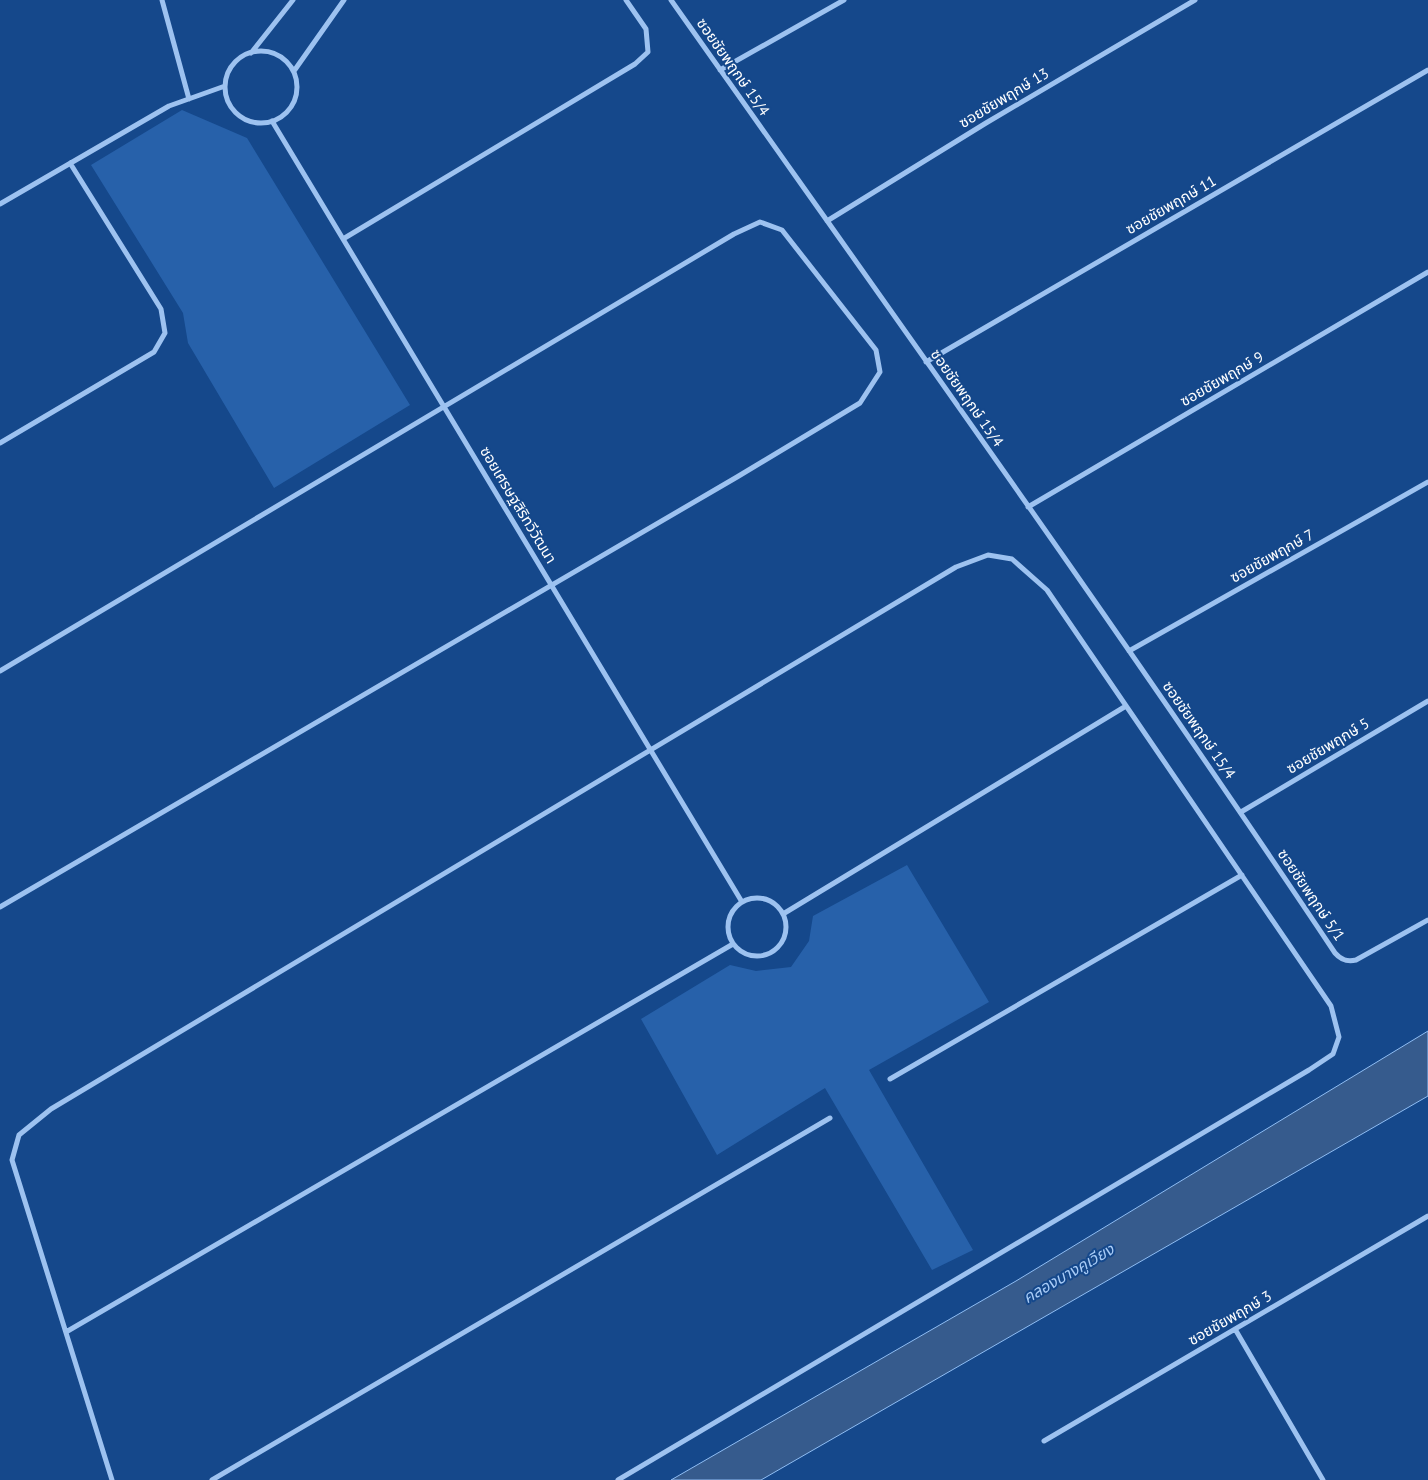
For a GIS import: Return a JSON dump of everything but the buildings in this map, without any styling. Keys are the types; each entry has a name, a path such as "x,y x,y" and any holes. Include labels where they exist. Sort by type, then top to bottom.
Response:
{"street":[{"path":"162,0 190,99"},
{"path":"252,52 293,0"},
{"path":"294,71 344,0"},
{"path":"343,239 635,64 648,52 646,29 626,0"},
{"name":"ซอยชัยพฤกษ์ 15/4","path":"671,0 1241,812"},
{"path":"720,70 844,0"},
{"name":"ซอยชัยพฤกษ์ 13","path":"826,221 986,123 1195,0"},
{"path":"264,51 276,54 286,61 294,71 297,83 294,101 283,116 272,121 260,123 249,121 231,107 227,97 225,86 233,65 241,57 252,52 264,51"},
{"name":"ซอยชัยพฤกษ์ 11","path":"926,362 1428,70"},
{"path":"0,204 169,106 225,86"},
{"name":"ซอยเศรษฐสิริทวีวัฒนา","path":"272,121 742,902"},
{"path":"0,442 154,352 165,333 161,309 70,163"},
{"path":"0,670 734,234 760,222 782,230 876,350 880,372 860,403 0,907"},
{"name":"ซอยชัยพฤกษ์ 9","path":"1028,507 1428,272"},
{"name":"ซอยชัยพฤกษ์ 7","path":"1129,651 1428,482"},
{"path":"112,1480 12,1160 19,1135 51,1110 956,567 988,555 1012,559 1047,590 1331,1006 1339,1037 1333,1054 618,1480"},
{"name":"ซอยชัยพฤกษ์ 5","path":"1241,812 1428,701"},
{"path":"783,914 1126,706"},
{"name":"ซอยชัยพฤกษ์ 5/1","path":"1241,812 1338,957 1348,962 1356,960 1428,920"},
{"path":"890,1079 1242,875"},
{"path":"760,898 777,906 783,914 786,923 782,942 767,954 758,956 748,955 733,944 728,926 730,916 742,902 760,898"},
{"path":"66,1332 733,944"},
{"path":"212,1480 830,1118"},
{"name":"ซอยชัยพฤกษ์ 3","path":"1044,1440 1428,1216"},
{"path":"1235,1329 1323,1480"}],"shaded area":[{"path":"182,110 247,138 410,405 274,488 188,343 183,313 91,165"},
{"path":"907,865 989,1002 869,1070 973,1250 932,1270 825,1088 717,1155 641,1019 730,965 756,971 791,967 809,941 813,916"}],"water":[{"name":"คลองบางคูเวียง","path":"1428,1031 1428,1096 761,1480 671,1480 1016,1281"}]}
